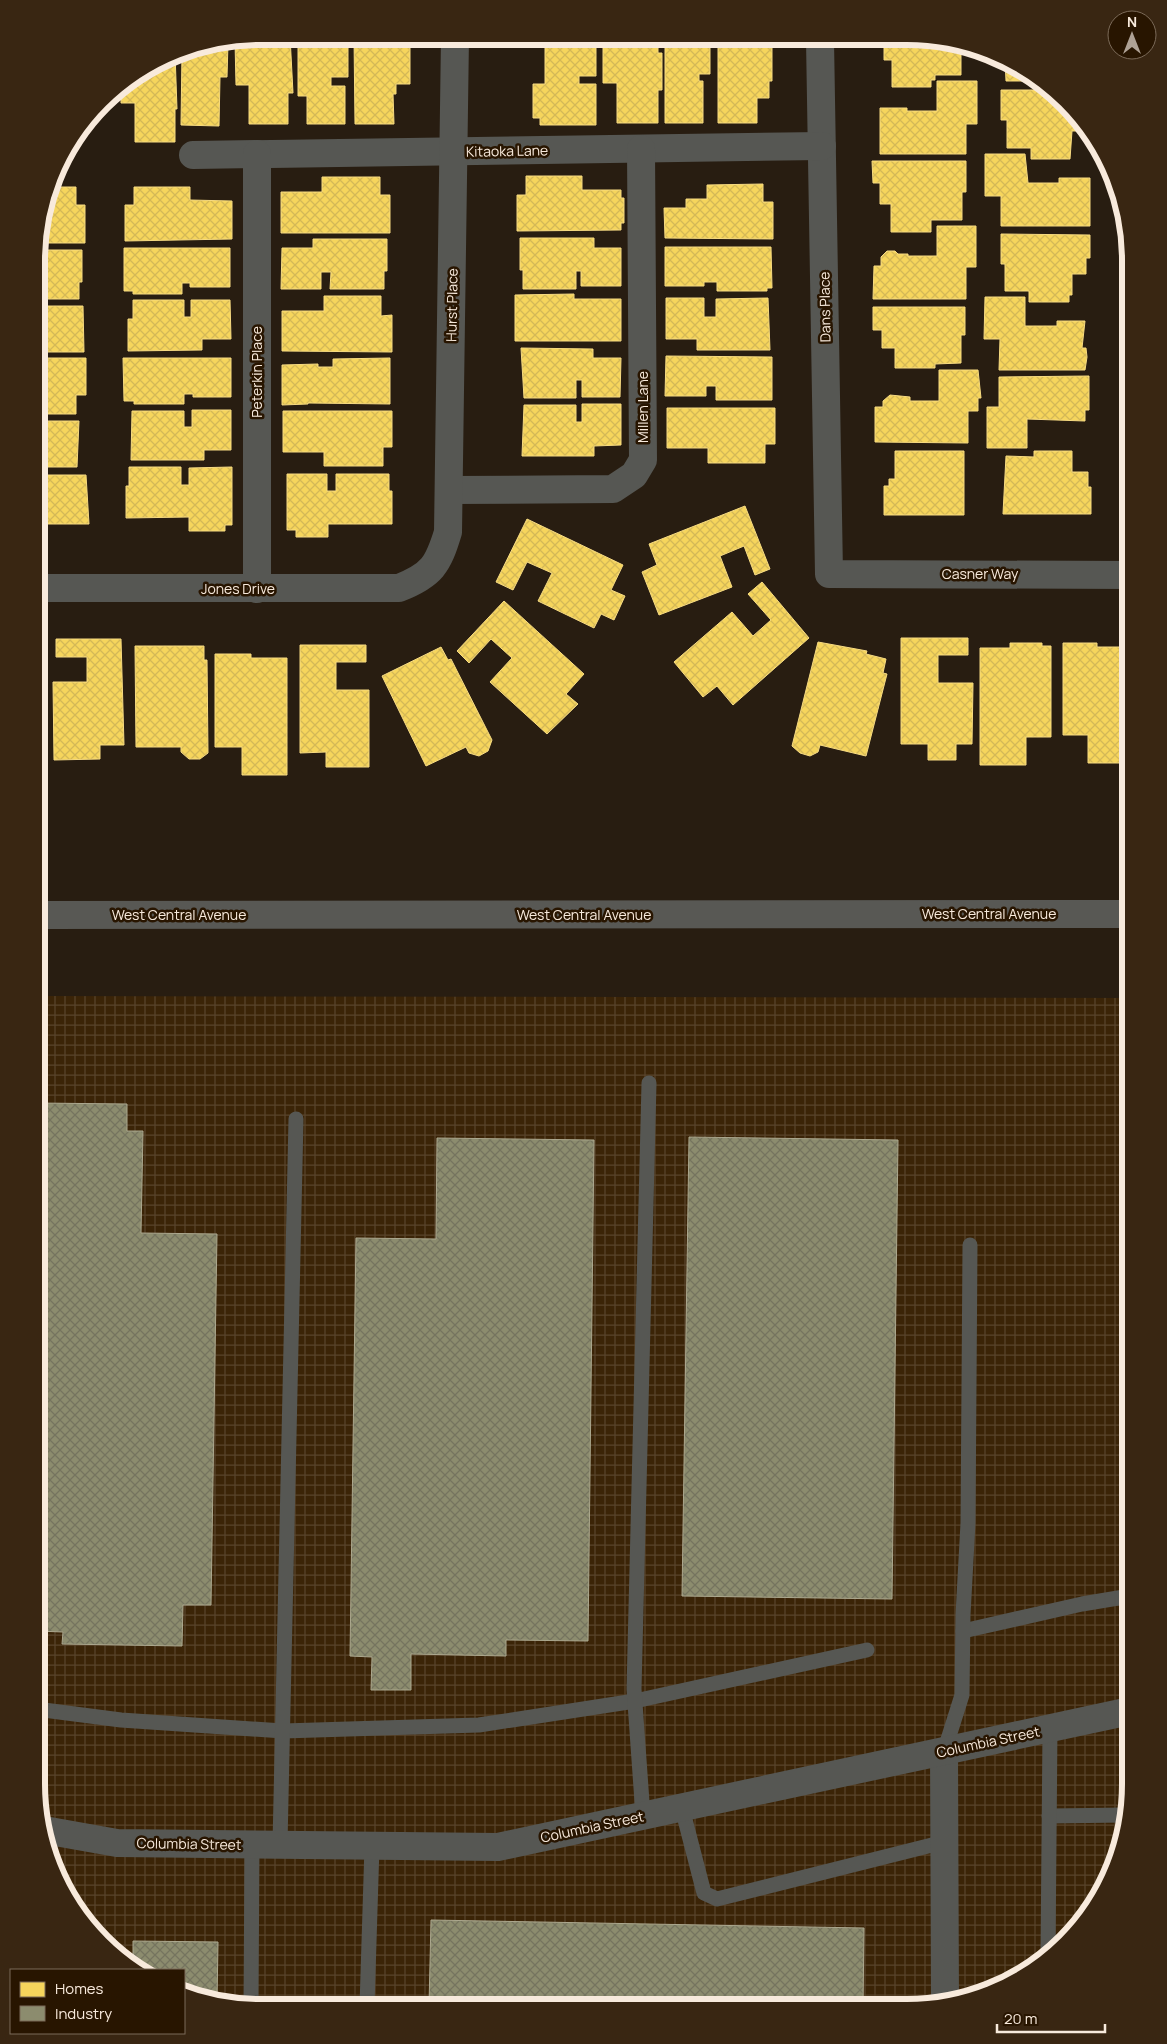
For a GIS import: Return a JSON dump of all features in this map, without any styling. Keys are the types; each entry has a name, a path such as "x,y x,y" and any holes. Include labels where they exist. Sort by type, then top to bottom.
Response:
{"main road":[{"name":"West Central Avenue","path":"45,915 1122,914"}],"street":[{"name":"Hurst Place","path":"433,569 442,553 448,532 450,490 455,45"},
{"name":"Dans Place","path":"820,45 829,574"},
{"name":"Kitaoka Lane","path":"193,155 822,146"},
{"name":"Millen Lane","path":"450,490 613,489 634,475 643,460 641,149"},
{"name":"Peterkin Place","path":"257,589 258,154"},
{"name":"Jones Drive","path":"45,588 400,588 420,580 433,569"},
{"name":"Casner Way","path":"829,574 1122,575"},
{"name":"Columbia Street","path":"50,1831 118,1843 498,1848 1122,1713"},
{"path":"944,1752 945,1996"}],"lane":[{"path":"643,1816 635,1701 649,1083"},
{"path":"280,1844 296,1119"},
{"path":"944,1752 962,1695 968,1523 970,1245"},
{"path":"963,1631 1082,1604 1122,1597"},
{"path":"45,1710 121,1720 283,1731 479,1725 635,1701 867,1650"},
{"path":"1048,1947 1050,1728"},
{"path":"682,1808 704,1893 717,1899 944,1842"},
{"path":"1049,1816 1120,1815"},
{"path":"251,1999 252,1844"},
{"path":"367,1999 372,1846"}],"shaded area":[{"path":"45,996 1122,998 1122,1798 1115,1839 1106,1866 1086,1903 1069,1926 1049,1946 1026,1963 1002,1977 962,1992 921,1999 246,1999 218,1995 185,1986 185,1969 151,1969 118,1946 98,1926 81,1903 67,1879 52,1839 45,1798"}],"building: Homes":[{"path":"290,45 293,93 288,93 288,124 249,124 249,85 236,85 235,47"},
{"path":"298,45 348,45 348,77 331,77 331,86 345,86 345,124 307,124 307,96 298,96"},
{"path":"354,45 410,45 410,84 396,84 396,94 393,94 394,124 355,124"},
{"path":"545,45 596,45 596,76 579,76 579,84 596,84 596,125 540,125 540,118 533,118 533,84 545,84"},
{"path":"603,45 658,45 658,53 662,53 662,90 658,90 658,123 617,123 617,83 603,83"},
{"path":"665,45 710,45 710,74 699,74 699,81 703,81 703,123 665,123"},
{"path":"718,45 772,45 772,81 769,81 769,98 757,98 757,123 718,123"},
{"path":"884,45 921,45 949,49 961,52 961,75 935,75 935,80 931,80 931,87 892,87 892,60 884,60"},
{"path":"228,48 227,77 220,77 219,126 181,125 182,60"},
{"path":"175,62 177,109 175,109 175,142 135,142 135,103 121,103 121,96 141,81"},
{"path":"1005,69 1026,81 1006,81"},
{"path":"937,81 977,81 977,124 966,124 966,154 880,154 880,108 907,108 907,111 937,111"},
{"path":"1001,90 1038,90 1069,118 1078,131 1072,131 1070,159 1031,159 1031,148 1007,148 1007,120 1001,120"},
{"path":"985,154 1025,154 1028,183 1059,183 1059,178 1090,178 1090,226 1001,226 1001,196 985,196"},
{"path":"872,161 966,161 966,192 962,192 962,220 931,220 931,232 891,232 891,204 880,204 880,183 873,183"},
{"path":"526,176 582,176 582,190 621,190 621,198 624,198 624,223 621,223 621,230 517,231 517,195 526,195"},
{"path":"322,177 380,177 380,195 390,195 390,233 281,233 281,192 322,192"},
{"path":"763,184 763,202 773,202 773,239 665,238 664,208 686,208 686,199 707,199 707,185"},
{"path":"58,187 76,187 76,205 85,205 85,243 45,243 49,218"},
{"path":"134,187 190,187 190,200 232,201 232,239 125,241 125,205 134,205"},
{"path":"937,226 976,226 976,267 966,267 966,299 873,299 874,266 881,266 881,257 887,251 908,254 908,256 937,256"},
{"path":"1001,234 1090,235 1090,258 1086,258 1086,274 1072,274 1072,295 1069,295 1069,302 1029,302 1029,291 1005,291 1005,264 1001,264"},
{"path":"520,238 594,238 594,248 621,248 621,286 581,286 581,271 576,271 576,289 523,289 523,270 520,270"},
{"path":"313,239 387,239 387,271 384,271 384,289 330,289 331,272 321,272 321,289 281,289 282,248 313,248"},
{"path":"665,247 771,247 772,288 767,288 767,291 717,291 717,282 704,282 704,286 665,286"},
{"path":"124,248 230,248 230,287 190,287 190,283 182,283 182,294 133,294 133,291 124,291"},
{"path":"45,250 82,250 82,282 79,282 79,299 45,299"},
{"path":"574,294 574,299 621,299 621,341 515,341 515,295"},
{"path":"324,296 381,296 381,316 392,315 392,352 282,351 282,311 324,311"},
{"path":"985,297 1025,297 1025,326 1057,326 1057,321 1085,321 1082,348 1086,348 1085,370 999,370 1000,339 984,339"},
{"path":"666,298 704,298 704,317 716,317 716,299 768,298 770,350 697,350 697,339 666,339"},
{"path":"133,300 184,300 184,317 191,317 191,300 230,300 231,339 202,339 202,350 128,351 128,319 133,319"},
{"path":"45,306 83,306 84,352 45,352"},
{"path":"873,307 965,307 965,335 961,335 961,363 935,364 935,368 895,368 895,348 882,348 882,330 873,330"},
{"path":"521,348 593,349 593,358 621,358 620,397 582,397 582,380 576,380 576,398 524,398"},
{"path":"666,356 772,357 772,400 716,400 716,386 706,386 706,396 665,396"},
{"path":"45,358 86,358 86,395 76,395 76,414 45,414"},
{"path":"123,358 231,358 231,397 193,397 193,394 184,394 184,404 134,404 134,401 124,401"},
{"path":"390,358 390,404 308,403 282,405 282,365 318,364 318,367 333,367 333,359"},
{"path":"939,370 978,370 981,398 978,398 978,411 968,411 968,443 875,442 875,407 883,407 883,401 890,395 910,397 910,401 939,401"},
{"path":"1089,376 1089,410 1085,410 1085,421 1027,419 1027,448 987,448 987,407 999,407 999,377"},
{"path":"582,404 621,404 621,445 594,446 594,456 522,456 524,405 576,405 576,422 582,422"},
{"path":"667,408 775,408 775,444 765,444 765,463 708,463 708,448 667,448"},
{"path":"192,410 231,410 231,450 204,450 204,460 131,460 132,411 184,411 184,427 192,427"},
{"path":"283,411 392,411 392,447 383,447 383,466 324,466 324,452 283,452"},
{"path":"45,421 79,421 77,467 45,467"},
{"path":"895,451 964,451 964,515 884,515 884,486 889,486 889,479 895,479"},
{"path":"1034,451 1072,451 1072,472 1088,472 1088,487 1091,487 1091,514 1003,514 1006,456 1034,457"},
{"path":"129,467 181,467 181,485 189,485 189,468 232,467 232,525 225,525 225,531 189,531 189,517 126,518 126,486 129,486"},
{"path":"287,474 327,474 327,491 336,491 336,474 389,474 389,491 392,491 392,524 328,524 328,537 296,537 296,530 287,530"},
{"path":"45,475 86,475 89,524 45,524"},
{"path":"745,506 770,569 755,575 744,546 720,556 732,587 659,615 642,572 657,565 649,544"},
{"path":"527,519 623,565 611,590 625,596 614,620 601,614 594,628 538,601 552,573 527,562 513,590 496,582"},
{"path":"762,582 809,638 733,705 717,686 703,697 674,662 732,612 753,636 771,620 748,594"},
{"path":"504,601 584,674 566,694 578,704 547,734 490,682 512,658 491,639 469,663 457,651"},
{"path":"901,638 968,638 968,655 938,655 938,683 973,683 972,744 956,744 956,760 928,760 928,744 901,744"},
{"path":"56,639 121,639 124,745 100,745 100,759 54,760 53,682 87,682 87,657 56,657"},
{"path":"818,642 867,651 866,654 886,659 883,673 887,674 866,756 820,745 818,752 810,756 800,753 792,746"},
{"path":"1010,643 1042,643 1042,646 1051,646 1051,737 1026,737 1026,765 980,765 980,648 1010,648"},
{"path":"1063,643 1097,643 1097,647 1122,647 1122,763 1088,763 1088,735 1063,735"},
{"path":"300,645 366,645 366,662 336,662 336,690 369,690 369,767 326,767 326,752 300,753"},
{"path":"135,646 204,646 204,660 207,660 208,753 200,759 189,759 181,752 181,747 136,747"},
{"path":"441,647 448,660 451,659 492,740 488,751 479,756 469,753 466,747 426,766 382,676"},
{"path":"215,654 251,654 251,658 287,658 287,775 242,775 242,747 215,747"}],"building: Industry":[{"path":"45,1103 127,1104 127,1131 143,1131 141,1233 217,1234 211,1605 183,1605 182,1646 62,1644 63,1632 45,1631"},
{"path":"689,1137 898,1140 892,1599 682,1596"},
{"path":"437,1138 594,1140 588,1641 506,1640 506,1656 411,1654 411,1690 371,1690 372,1657 350,1656 356,1238 436,1239"},
{"path":"431,1920 864,1928 863,1999 429,1999"},
{"path":"133,1941 218,1942 217,1995 185,1986 185,1969 151,1969 133,1957"}]}
